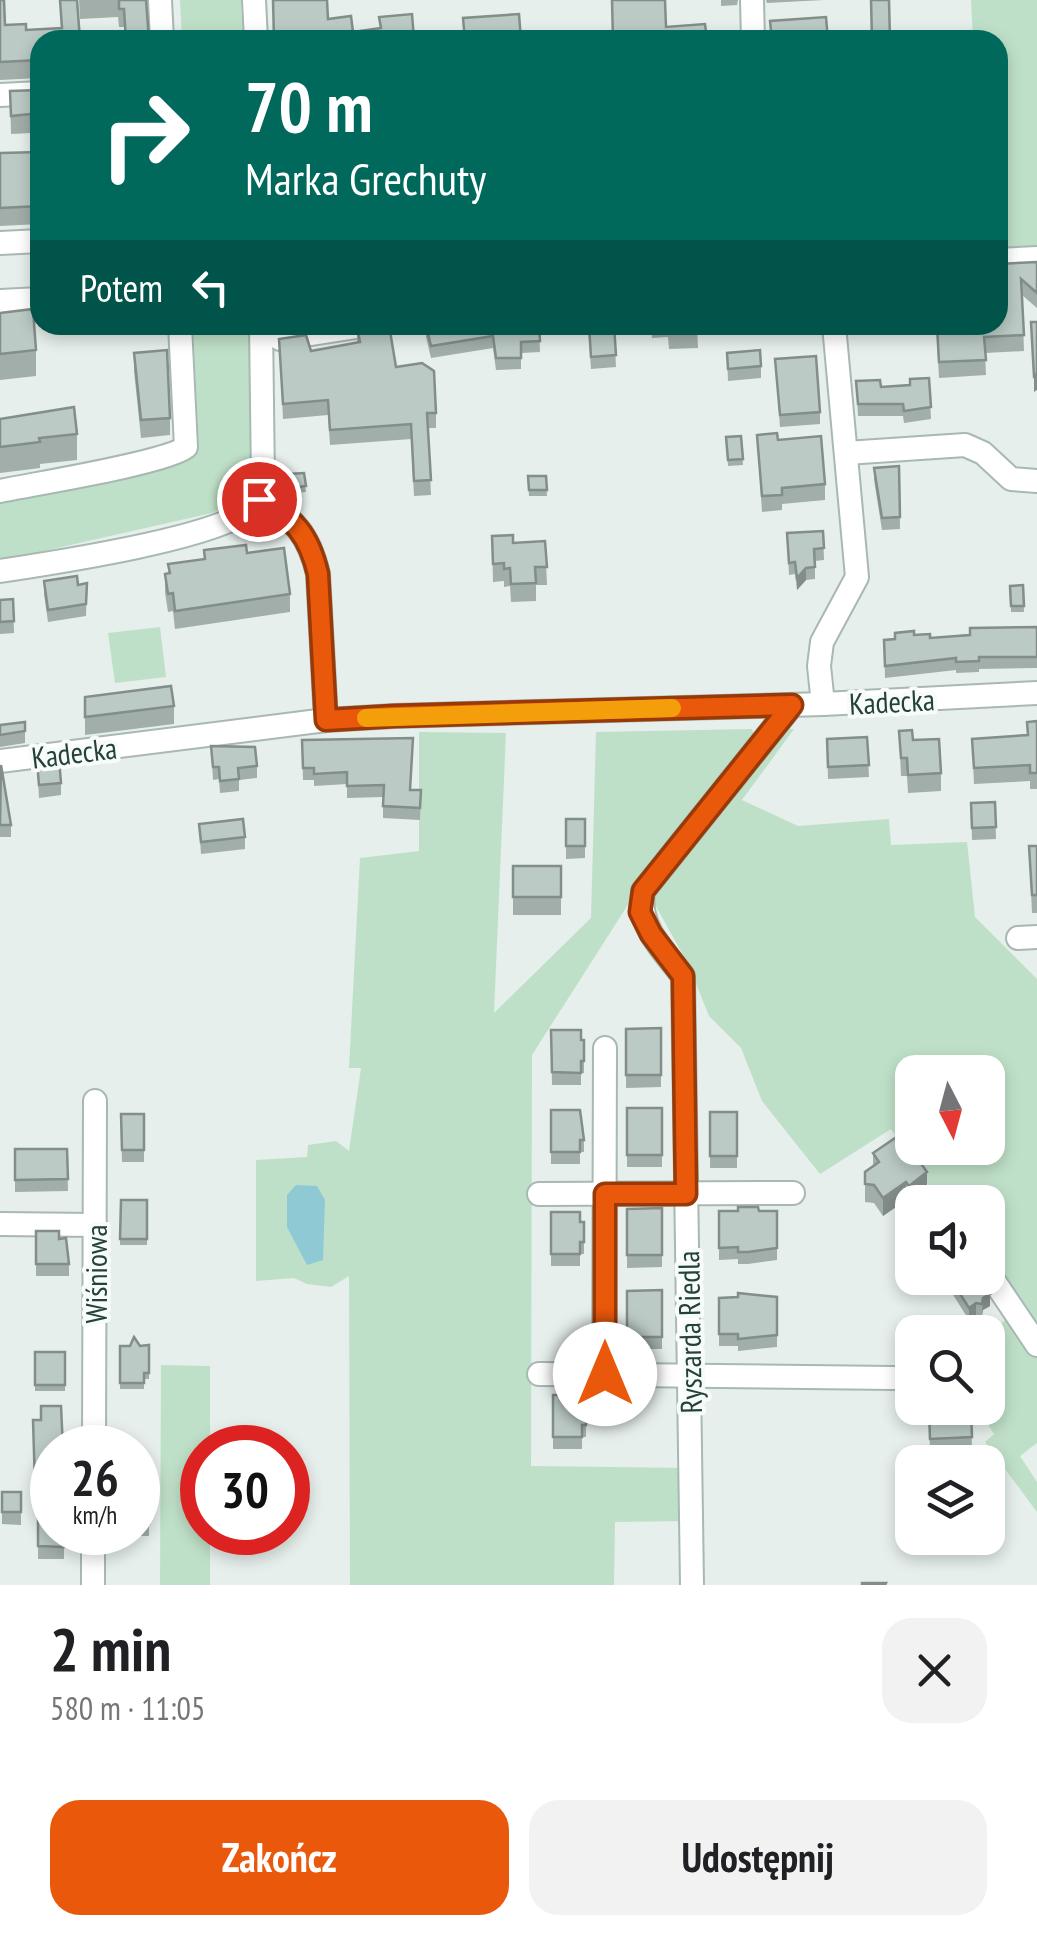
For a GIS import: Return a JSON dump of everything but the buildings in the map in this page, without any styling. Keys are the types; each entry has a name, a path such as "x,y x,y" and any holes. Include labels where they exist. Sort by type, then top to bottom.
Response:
{"street":[{"path":"160,0 162,30"},
{"path":"254,0 256,30"},
{"path":"752,0 753,30"},
{"path":"0,95 30,94"},
{"path":"0,244 30,242"},
{"path":"1008,259 1037,258"},
{"path":"0,301 30,300"},
{"path":"0,491 146,461 186,448 180,335"},
{"path":"0,571 190,532 237,517 259,499 264,482 261,335"},
{"path":"823,704 819,666 822,642 857,577 835,335"},
{"path":"846,454 965,445 984,452 1011,479 1037,481"},
{"path":"259,499 286,516 307,537 313,551 318,574 326,720"},
{"name":"Kadecka","path":"0,761 326,720 1037,693"},
{"name":"Ryszarda Riedla","path":"692,1585 683,976 651,934 640,912 643,891 792,705"},
{"path":"604,1399 605,1048"},
{"name":"Wiśniowa","path":"94,1425 95,1100"},
{"path":"539,1194 793,1193"},
{"path":"0,1224 95,1225"},
{"path":"1003,1295 1037,1345"},
{"path":"539,1374 894,1378"},
{"path":"92,1585 93,1555"}],"green space":[{"path":"180,0 241,0 242,30 182,30"},
{"path":"971,0 1037,0 1037,258 1008,259 1008,30 972,30"},
{"path":"193,335 251,335 253,473 244,497 212,513 0,561 0,497 173,465 199,450"},
{"path":"160,627 166,677 115,683 108,633"},
{"path":"752,729 756,742 638,889 532,1055 531,1466 691,1468 692,1521 615,1522 614,1585 350,1585 349,1276 331,1287 294,1278 256,1281 256,1160 307,1157 308,1145 336,1141 349,1151 361,1068 349,1068 360,858 419,851 419,732 506,733 494,1013 591,918 596,732"},
{"path":"779,729 794,729 742,800 798,826 889,819 891,845 967,842 975,917 1037,979 1037,1443 1020,1456 1037,1482 1037,1512 1005,1469 1005,1445 985,1442 994,1434 988,1425 1005,1425 1005,1320 1015,1313 1003,1295 1005,1185 929,1185 915,1165 1005,1165 1005,1055 895,1055 895,1135 891,1129 820,1174 762,1101 741,1048 709,1016 689,966 652,899"},
{"path":"161,1365 210,1366 210,1425 180,1425 180,1555 210,1555 210,1585 160,1585"}],"water":[{"path":"296,1185 317,1186 325,1200 323,1260 307,1265 287,1227 287,1195"}],"slow traffic":[{"path":"366,718 672,708"}],"route":[{"path":"259,499 286,516 307,537 313,551 318,574 326,720 792,705 643,891 640,912 651,934 683,976 686,1194 605,1194 605,1374"}]}
